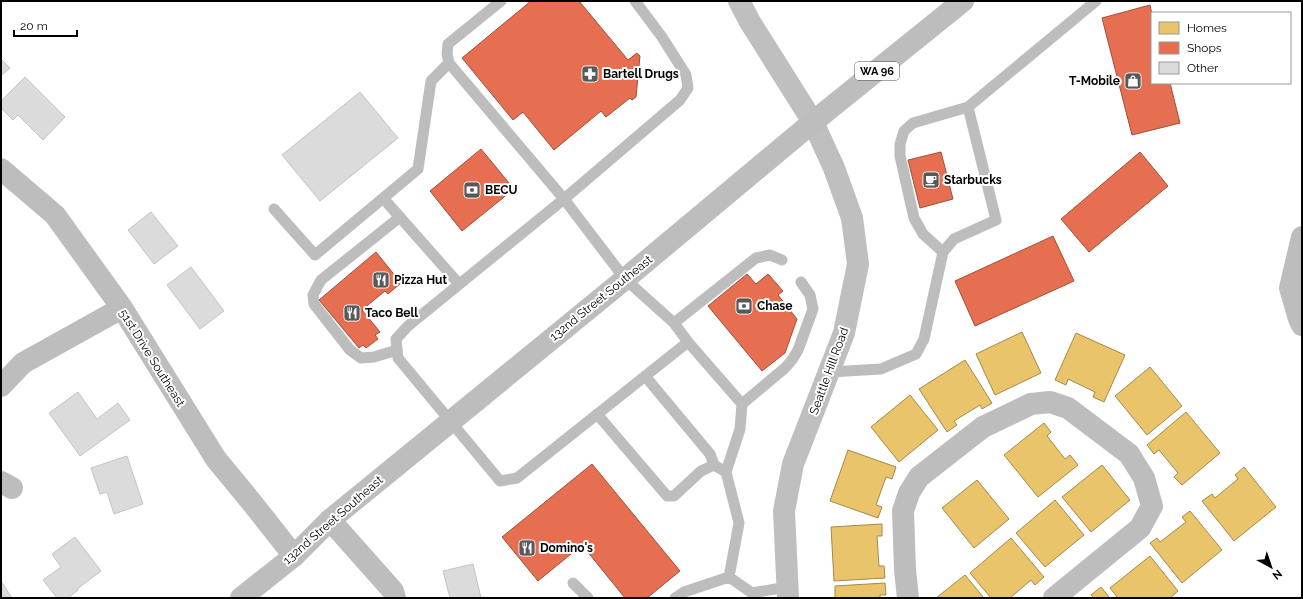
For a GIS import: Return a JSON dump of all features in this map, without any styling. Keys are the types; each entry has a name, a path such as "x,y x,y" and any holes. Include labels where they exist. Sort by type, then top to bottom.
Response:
{"main road":[{"name":"Seattle Hill Road","path":"739,1 750,22 812,122 834,168 852,218 858,264 844,333 793,464 784,512 787,592"}],"street":[{"name":"132nd Street Southeast","path":"241,598 294,556 330,520 450,420 625,279 812,122 963,1"},
{"name":"51st Drive Southeast","path":"1,169 55,215 122,308 216,459 294,556"},
{"path":"1302,237 1290,288 1299,320 1302,325"},
{"path":"1,386 23,363 122,308"},
{"path":"908,598 905,570 903,511 908,493 919,477 983,427 1031,404 1050,402 1068,408 1130,454 1144,478 1152,506 1140,528 1054,598"},
{"path":"330,520 393,591 396,598"}],"lane":[{"path":"500,1 448,44 447,54 449,63 564,199 625,279 674,323 688,342 742,404"},
{"path":"634,1 662,37 686,75 688,88 680,100 564,199 408,326 396,339 398,358 500,481 517,478 688,342"},
{"path":"943,252 923,234 914,218 900,156 900,144 904,131 913,123 968,106 1096,1"},
{"path":"274,209 315,255 418,169 431,81 449,63"},
{"path":"830,372 881,369 916,354 924,339 943,252 954,239 996,220 968,106"},
{"path":"383,198 459,284"},
{"path":"397,350 374,357 361,358 350,350 314,304 313,295 321,280 400,217"},
{"path":"674,323 756,258 770,255 782,260"},
{"path":"729,577 739,523 726,472 740,429 742,404 785,368 798,350 813,308 810,295 801,282"},
{"path":"645,376 710,454 714,465 726,472"},
{"path":"597,414 667,496 674,496 701,471 714,465"},
{"path":"729,577 752,593 787,592"},
{"path":"675,598 684,592 729,577"},
{"path":"573,583 588,598"}],"building: Homes":[{"path":"1022,332 1041,373 995,395 976,354"},
{"path":"1076,333 1125,355 1104,402 1093,397 1095,392 1068,379 1066,385 1055,380"},
{"path":"965,360 992,403 982,409 980,405 954,421 957,425 947,432 919,389"},
{"path":"1150,367 1182,406 1147,435 1115,396"},
{"path":"910,395 938,430 899,462 871,427"},
{"path":"1186,412 1220,453 1182,485 1174,477 1178,473 1159,450 1154,454 1147,445"},
{"path":"1044,423 1051,432 1047,436 1065,459 1070,455 1078,465 1038,497 1004,455"},
{"path":"848,450 896,467 892,479 886,477 876,505 882,507 878,518 830,501"},
{"path":"1102,465 1130,500 1091,532 1062,497"},
{"path":"1244,467 1276,507 1234,541 1202,501 1212,494 1215,498 1238,479 1235,475"},
{"path":"977,480 1009,519 974,548 942,508"},
{"path":"1055,500 1084,535 1045,567 1016,533"},
{"path":"1190,511 1222,550 1182,583 1150,543 1157,538 1160,542 1186,522 1182,517"},
{"path":"882,524 882,536 877,536 879,566 884,566 885,578 834,581 831,527"},
{"path":"1011,538 1044,577 1035,585 1031,580 1010,598 991,598 970,573"},
{"path":"1150,556 1178,591 1170,598 1118,598 1110,588"},
{"path":"965,575 984,598 936,598"},
{"path":"885,583 886,595 880,595 880,598 835,598 835,586"},
{"path":"1101,587 1110,598 1094,598 1091,595"}],"building: Shops":[{"path":"531,1 579,1 628,60 637,53 640,56 636,97 632,100 630,98 606,117 601,111 554,150 523,112 513,120 462,58"},
{"path":"1150,5 1151,12 1151,84 1170,84 1180,123 1132,135 1102,18"},
{"name":"BECU","path":"481,149 514,189 462,231 430,191"},
{"name":"Starbucks","path":"941,152 953,199 920,208 908,160"},
{"path":"1140,152 1168,186 1089,252 1061,219"},
{"path":"1053,236 1074,281 975,326 955,281"},
{"path":"376,252 401,283 388,294 385,291 362,310 380,332 375,335 378,339 366,348 363,345 359,348 319,300"},
{"path":"747,274 756,284 768,274 783,291 778,295 797,319 785,353 762,371 708,306"},
{"path":"592,464 680,571 647,598 625,598 582,545 538,581 502,537"}],"building: Other":[{"path":"1,59 10,68 1,76"},
{"path":"25,77 65,117 43,140 18,115 13,120 1,108 1,101"},
{"path":"360,92 398,138 320,201 282,155"},
{"path":"151,212 178,246 154,264 128,230"},
{"path":"191,267 224,311 200,329 167,285"},
{"path":"78,392 97,419 118,403 130,420 80,456 49,413"},
{"path":"127,456 143,504 114,514 107,492 100,494 91,468"},
{"path":"75,537 101,571 77,589 78,590 68,598 57,598 43,580 61,567 52,554"},
{"path":"473,564 481,598 450,598 443,571"},
{"path":"1,581 12,598 1,598"}],"place":[{"name":"Bartell Drugs","path":"590,74"},
{"name":"T-Mobile","path":"1133,81"},
{"name":"Starbucks","path":"931,180"},
{"name":"BECU","path":"472,190"},
{"name":"Pizza Hut","path":"381,280"},
{"name":"Chase","path":"744,306"},
{"name":"Taco Bell","path":"352,313"},
{"name":"Domino's","path":"527,548"}]}
